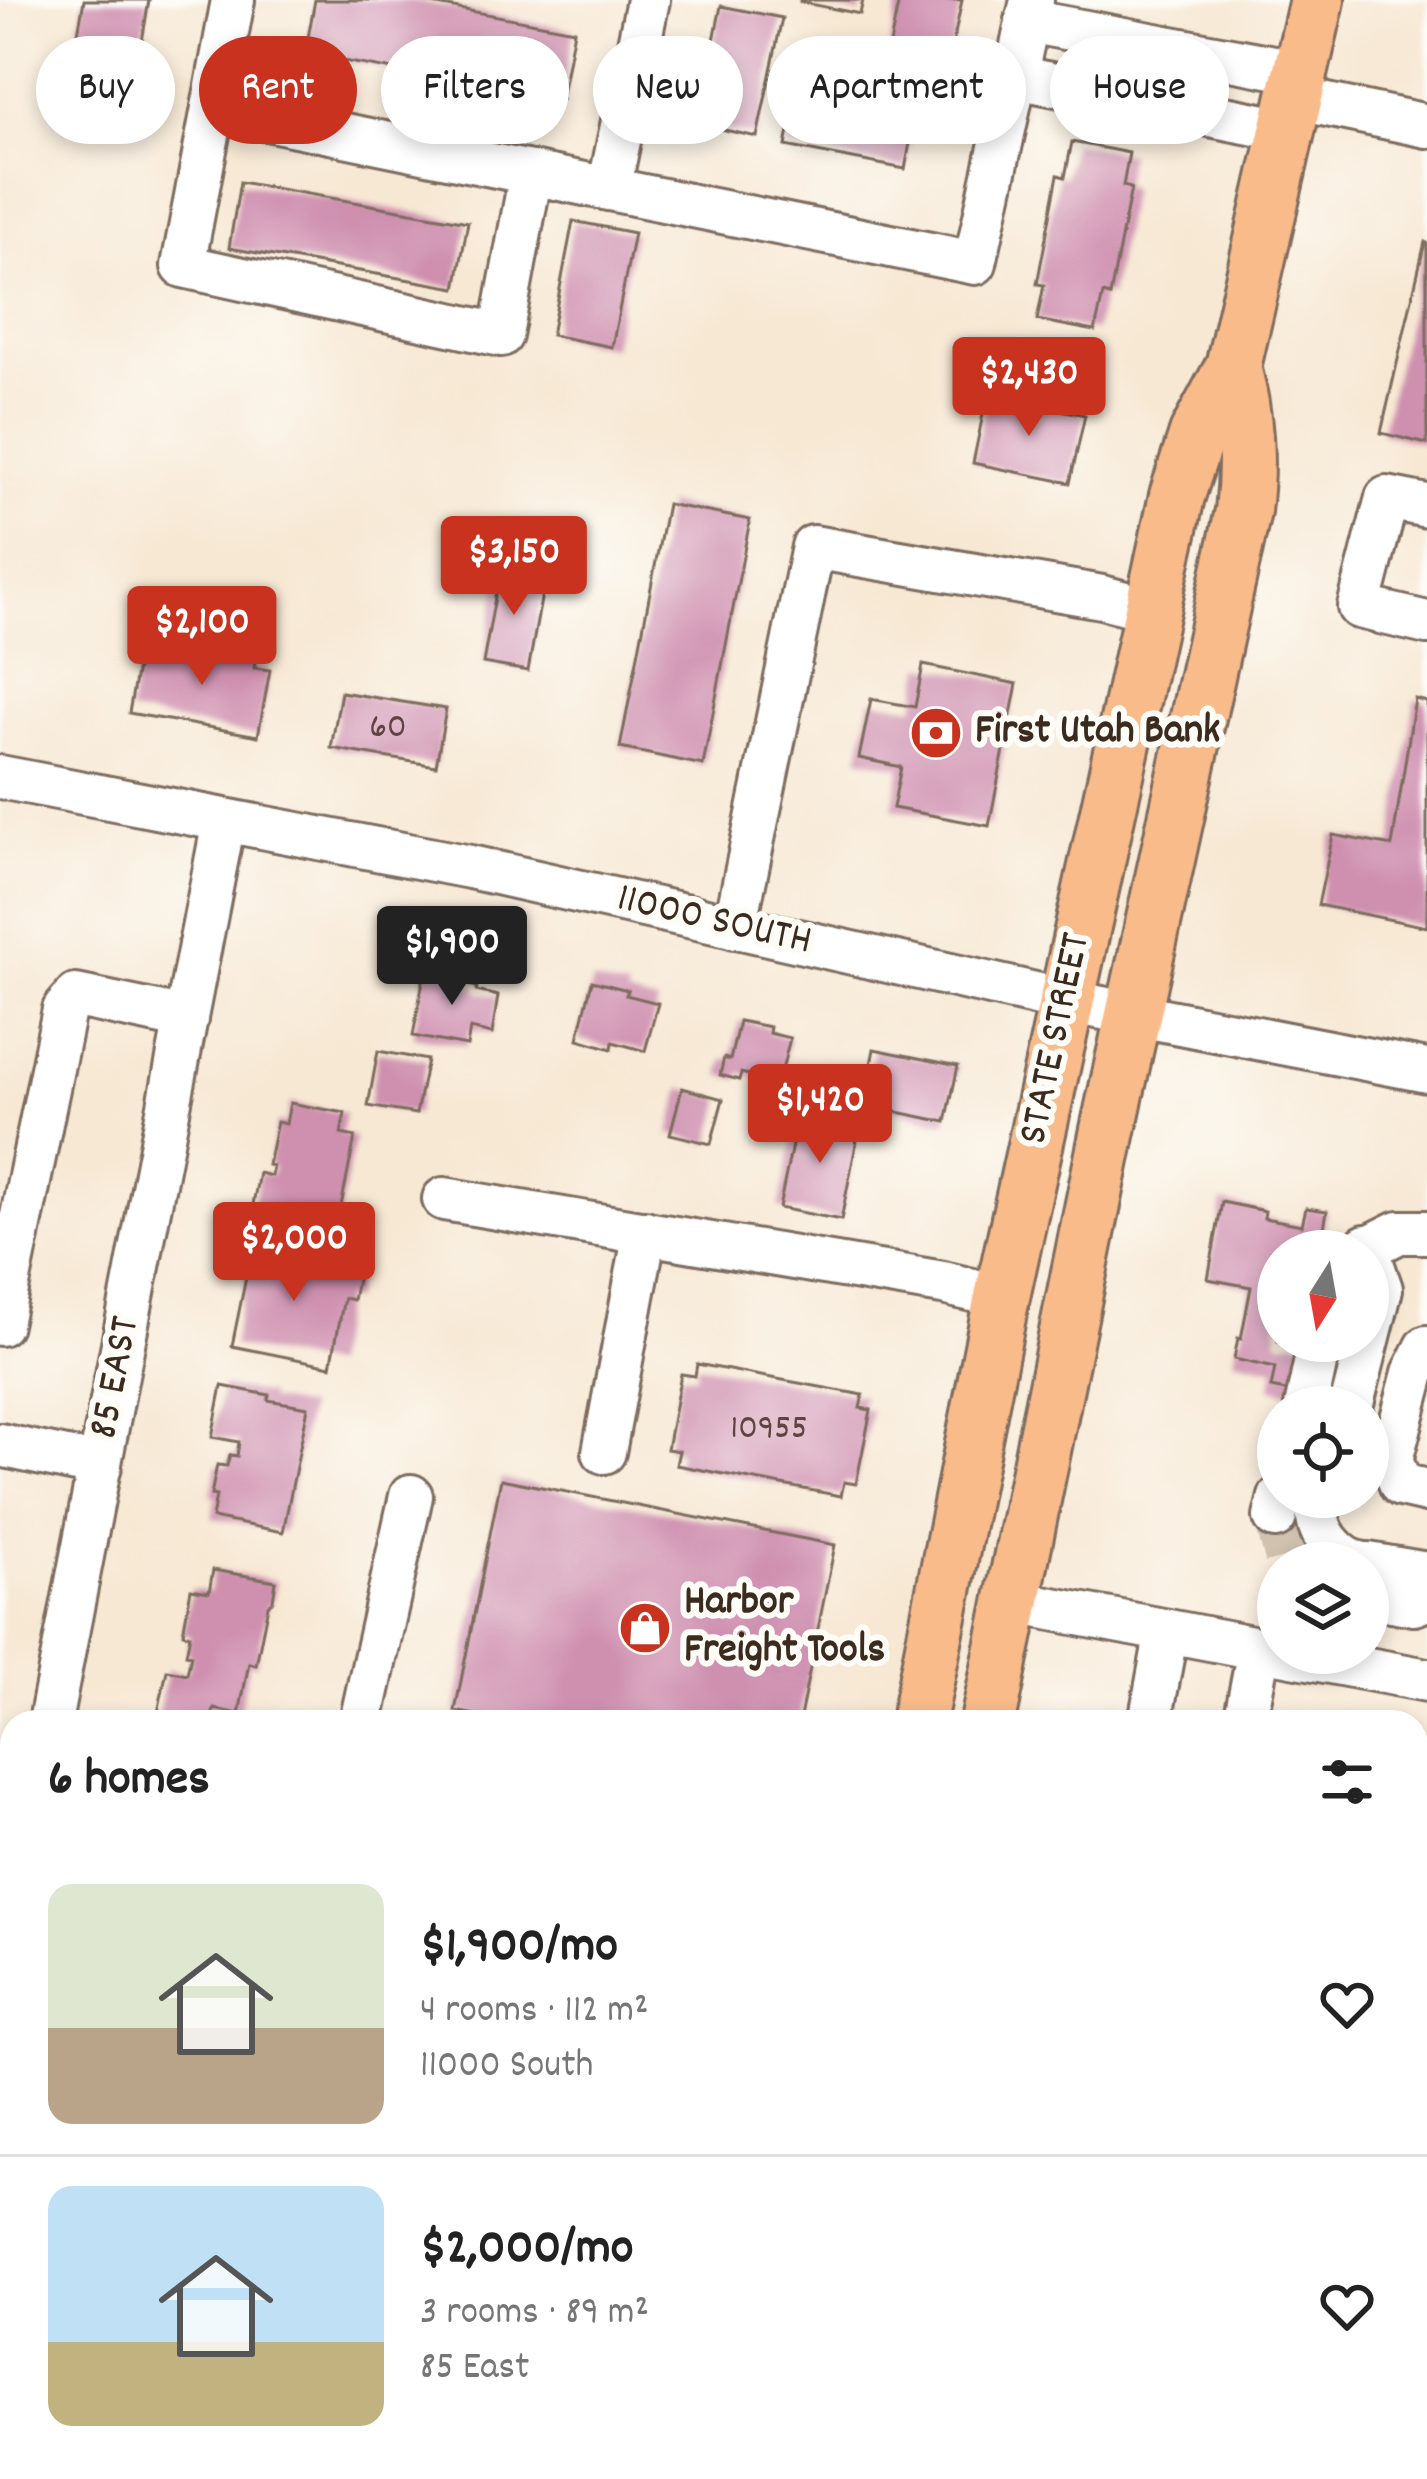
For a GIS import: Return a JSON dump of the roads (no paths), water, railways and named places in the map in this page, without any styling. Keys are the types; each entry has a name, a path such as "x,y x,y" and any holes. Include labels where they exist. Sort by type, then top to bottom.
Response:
{"main road":[{"name":"STATE STREET","path":"920,1710 1002,1297 1178,496 1191,450 1233,367 1317,0"},
{"name":"STATE STREET","path":"990,1710 1132,1014 1243,511 1247,437 1233,367"}],"street":[{"path":"227,36 233,0"},
{"path":"608,189 648,0"},
{"path":"1029,11 1293,100"},
{"path":"1026,78 1293,100 1427,126"},
{"path":"357,137 975,263 1001,144"},
{"path":"207,144 183,266 501,335 531,173"},
{"path":"1427,506 1387,498 1359,607 1427,622"},
{"path":"735,927 813,547 1152,610"},
{"name":"11000 SOUTH","path":"0,777 470,867 1066,1001 1427,1071"},
{"name":"85 EAST","path":"52,1710 224,821"},
{"path":"0,1324 64,1010 76,996 186,1018"},
{"path":"444,1199 1002,1297"},
{"path":"604,1452 645,1232"},
{"path":"1389,1236 1427,1232"},
{"path":"1427,1347 1414,1373 1391,1460 1401,1485 1427,1491"},
{"path":"0,1444 100,1466"},
{"path":"364,1710 412,1496"},
{"path":"1389,1568 1427,1574"},
{"path":"1389,1600 1414,1604 1427,1599"},
{"path":"1011,1601 1257,1648"},
{"path":"1152,1710 1167,1631"},
{"path":"1250,1710 1264,1674"},
{"path":"1389,1674 1427,1681"}],"tunnel":[{"path":"1275,1518 1282,1542"}],"place":[{"name":"First Utah Bank","path":"936,733"},
{"name":"Harbor Freight Tools","path":"645,1628"}]}
